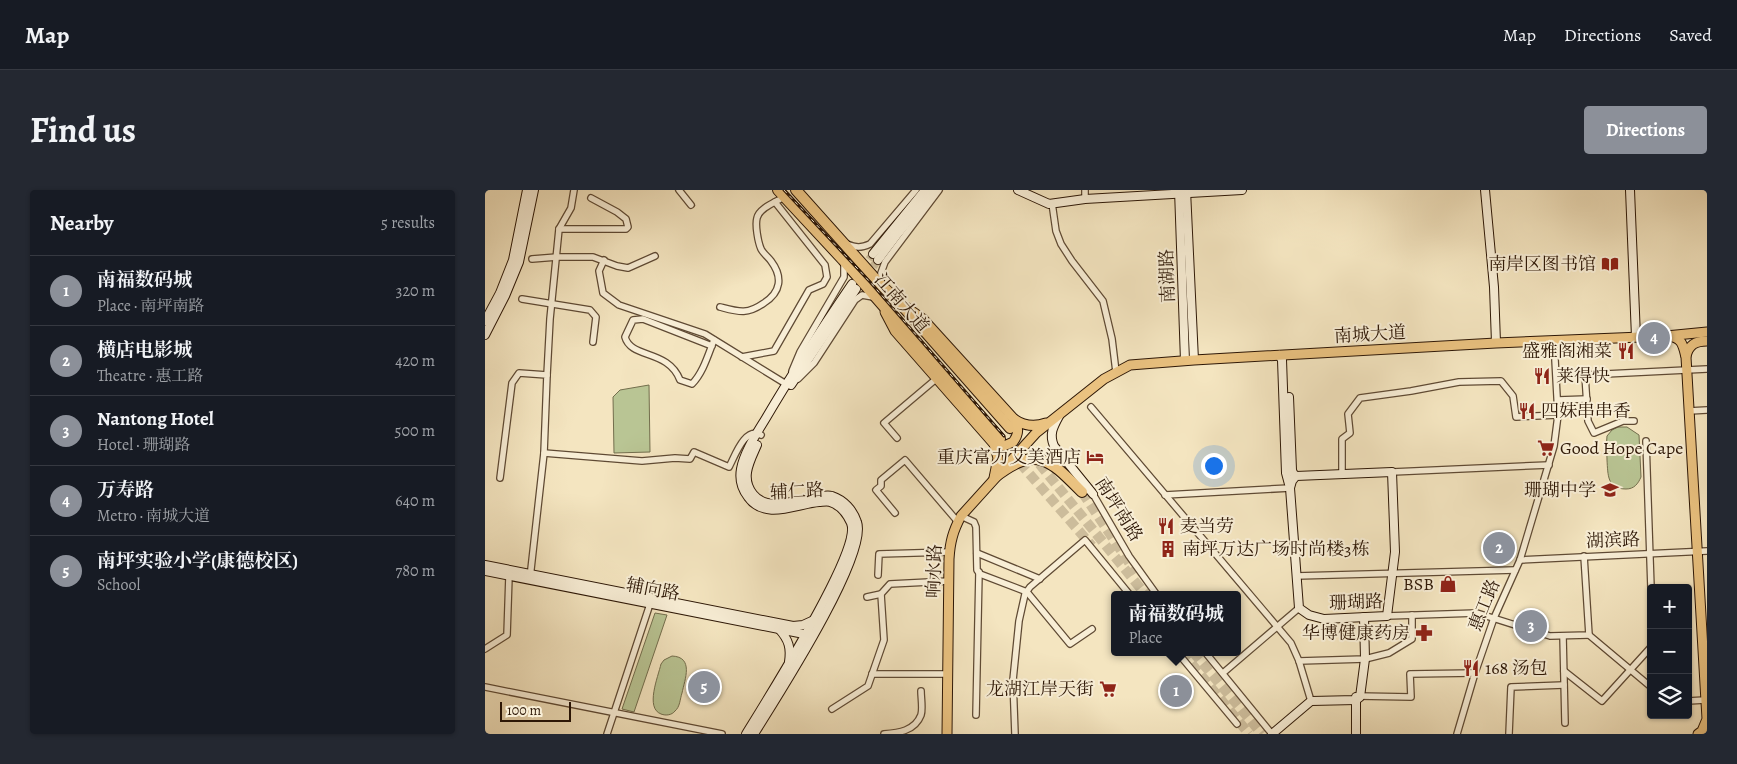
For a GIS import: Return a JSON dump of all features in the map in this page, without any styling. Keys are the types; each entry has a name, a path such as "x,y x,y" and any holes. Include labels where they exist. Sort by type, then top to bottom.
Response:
{"highway":[{"name":"江南大道","path":"795,190 881,285 1012,424"},
{"name":"江南大道","path":"779,196 843,260 997,442"},
{"path":"994,478 1015,463 1029,459 1039,459 1049,462 1059,469 1082,492"}],"main road":[{"path":"879,302 895,331 936,379 997,442 1004,446 1013,442 1019,431 1018,425 1012,424"},
{"name":"南城大道","path":"1057,417 1104,379 1131,366 1190,360 1291,354 1667,336 1707,332"},
{"path":"1667,336 1675,337 1681,341 1685,357 1697,552 1704,614 1707,721 1702,731 1698,734"},
{"path":"1685,357 1687,349 1693,343 1707,341"},
{"path":"1012,424 1044,424 1057,417"},
{"name":"响水路","path":"947,734 950,540 959,519 994,478 1036,433 1057,417"},
{"path":"994,478 998,458 997,442"}],"street":[{"path":"485,321 513,260 527,190"},
{"path":"485,335 505,296 519,262 535,190"},
{"path":"530,577 544,453 551,303 559,230 571,208 573,190"},
{"path":"679,190 691,205"},
{"path":"842,242 862,248 870,244 915,190"},
{"path":"925,190 876,257 934,190"},
{"path":"881,285 881,273 885,262 939,190"},
{"path":"1018,190 1049,204 1182,191 1242,190"},
{"path":"1085,190 1085,199"},
{"path":"1485,190 1496,343"},
{"path":"1630,190 1636,337"},
{"path":"1182,191 1190,360"},
{"path":"720,307 740,313 750,311 775,294 779,285 779,275 775,266 761,250 756,220 758,214 779,196 825,265 827,277 823,284 809,290 774,351 743,357"},
{"path":"559,230 628,228 626,219 591,198"},
{"path":"1052,203 1056,231 1061,244 1103,300 1112,340 1116,372"},
{"path":"532,260 557,257 593,257 628,268 655,256"},
{"path":"604,260 599,271 603,293 619,305 705,334 713,343"},
{"path":"788,385 800,352 844,277 845,268 843,260"},
{"name":"辅仁路","path":"746,734 807,635 848,551 852,525 844,510 829,501 779,510 764,508 751,500 743,490 740,477 742,464 788,385 854,287"},
{"path":"788,385 814,363 855,300 862,295 879,302"},
{"path":"522,299 590,310 596,317 593,342"},
{"path":"713,343 698,378 692,384 680,380 677,372 663,359 633,349 627,343 625,337 633,320 643,319 713,343 743,357 788,385"},
{"name":"惠工路","path":"1457,734 1494,618 1520,560 1554,446 1558,400 1554,341"},
{"path":"1291,354 1287,360 1291,470 1296,476 1549,465"},
{"path":"1223,674 1299,608 1290,488 1286,473 1282,360 1279,355"},
{"path":"1634,421 1623,421 1594,433 1588,421 1585,375 1707,369"},
{"path":"500,478 512,383 519,373 547,375"},
{"path":"897,438 885,423 936,379"},
{"path":"1341,474 1343,439 1350,433 1348,414 1360,398 1459,382 1501,381 1513,396 1515,418 1558,415"},
{"path":"1558,400 1587,399"},
{"path":"1091,408 1291,643 1299,661 1311,700"},
{"path":"1689,411 1707,410"},
{"name":"南坪南路","path":"1057,417 1051,429 1051,440 1060,455 1093,494 1129,556 1154,591"},
{"path":"544,453 642,461 675,458 690,459 694,452 729,467 745,438 751,434 759,434"},
{"name":"辅仁路","path":"754,734 815,634 854,554 858,524 848,505 831,495 810,497 778,505 766,503 755,496 749,488 746,477 747,466 759,434"},
{"path":"1646,441 1651,584"},
{"path":"895,514 876,490 881,486 881,480 905,460 959,519 974,522 976,527 977,570 979,572 976,715"},
{"path":"1387,616 1395,552 1392,472"},
{"path":"1290,488 1296,476"},
{"path":"1165,495 1290,488"},
{"path":"1015,734 1013,680 1019,621 1027,592 1085,540 1127,591"},
{"name":"湖滨路","path":"1520,560 1707,551"},
{"path":"878,575 879,554 949,552"},
{"path":"977,553 1040,579"},
{"path":"1584,556 1589,635 1647,683"},
{"name":"辅向路","path":"485,565 650,604 807,635 815,634"},
{"path":"1296,576 1515,570"},
{"name":"辅向路","path":"485,571 509,576 530,577 793,626 803,625 814,620"},
{"path":"979,572 1027,592 1069,644 1092,629"},
{"path":"485,648 507,635 509,576"},
{"path":"867,596 881,594 890,584 949,581"},
{"path":"832,709 868,686 883,640 881,594"},
{"path":"607,734 650,604"},
{"name":"珊瑚路","path":"1299,608 1309,615 1324,619 1477,613 1550,636 1589,635"},
{"path":"1299,661 1362,659 1389,653 1411,639 1412,615"},
{"path":"1356,734 1357,697 1362,659 1361,618"},
{"path":"779,629 789,646 789,663"},
{"path":"1563,636 1565,723"},
{"path":"1564,671 1602,701 1647,651"},
{"path":"1180,656 1237,724"},
{"path":"1208,656 1272,734 1311,700 1357,697 1411,697 1410,674 1475,673"},
{"path":"872,674 948,674"},
{"path":"1509,734 1511,687 1564,685"},
{"path":"485,687 722,734"},
{"path":"884,734 898,733 913,727 921,715 921,691"},
{"path":"1692,701 1705,700"}],"green space":[{"path":"649,385 650,452 614,453 613,397 620,390"},
{"path":"1618,427 1627,427 1639,435 1641,477 1635,486 1629,489 1615,487 1608,476 1607,436"},
{"path":"655,613 667,615 634,712 622,709"},
{"path":"672,656 679,657 686,664 686,675 677,709 669,715 665,715 656,711 653,699 661,664"}],"tunnel":[{"path":"855,279 873,254"},
{"path":"859,286 878,260"},
{"path":"1011,429 1143,591"},
{"path":"1000,440 1092,546"},
{"path":"1082,492 1136,573"},
{"path":"1185,656 1249,734"},
{"path":"1196,656 1262,734"}],"railway":[{"path":"784,190 871,283 1004,436"}],"place":[{"name":"南岸区图书馆","path":"1610,264"},
{"name":"万寿路","path":"1654,338"},
{"name":"盛雅阁湘菜","path":"1626,351"},
{"name":"莱得快","path":"1542,376"},
{"name":"四妹串串香","path":"1527,411"},
{"name":"Good Hope Cape","path":"1546,448"},
{"name":"重庆富力艾美酒店","path":"1095,457"},
{"name":"珊瑚中学","path":"1610,490"},
{"name":"麦当劳","path":"1166,526"},
{"name":"横店电影城","path":"1499,548"},
{"name":"南坪万达广场时尚楼3栋","path":"1168,549"},
{"name":"BSB","path":"1448,584"},
{"name":"Nantong Hotel","path":"1531,626"},
{"name":"华博健康药房","path":"1424,633"},
{"name":"168 汤包","path":"1471,668"},
{"name":"南坪实验小学(康德校区)","path":"704,687"},
{"name":"龙湖江岸天街","path":"1108,689"},
{"name":"南福数码城","path":"1176,691"}]}
